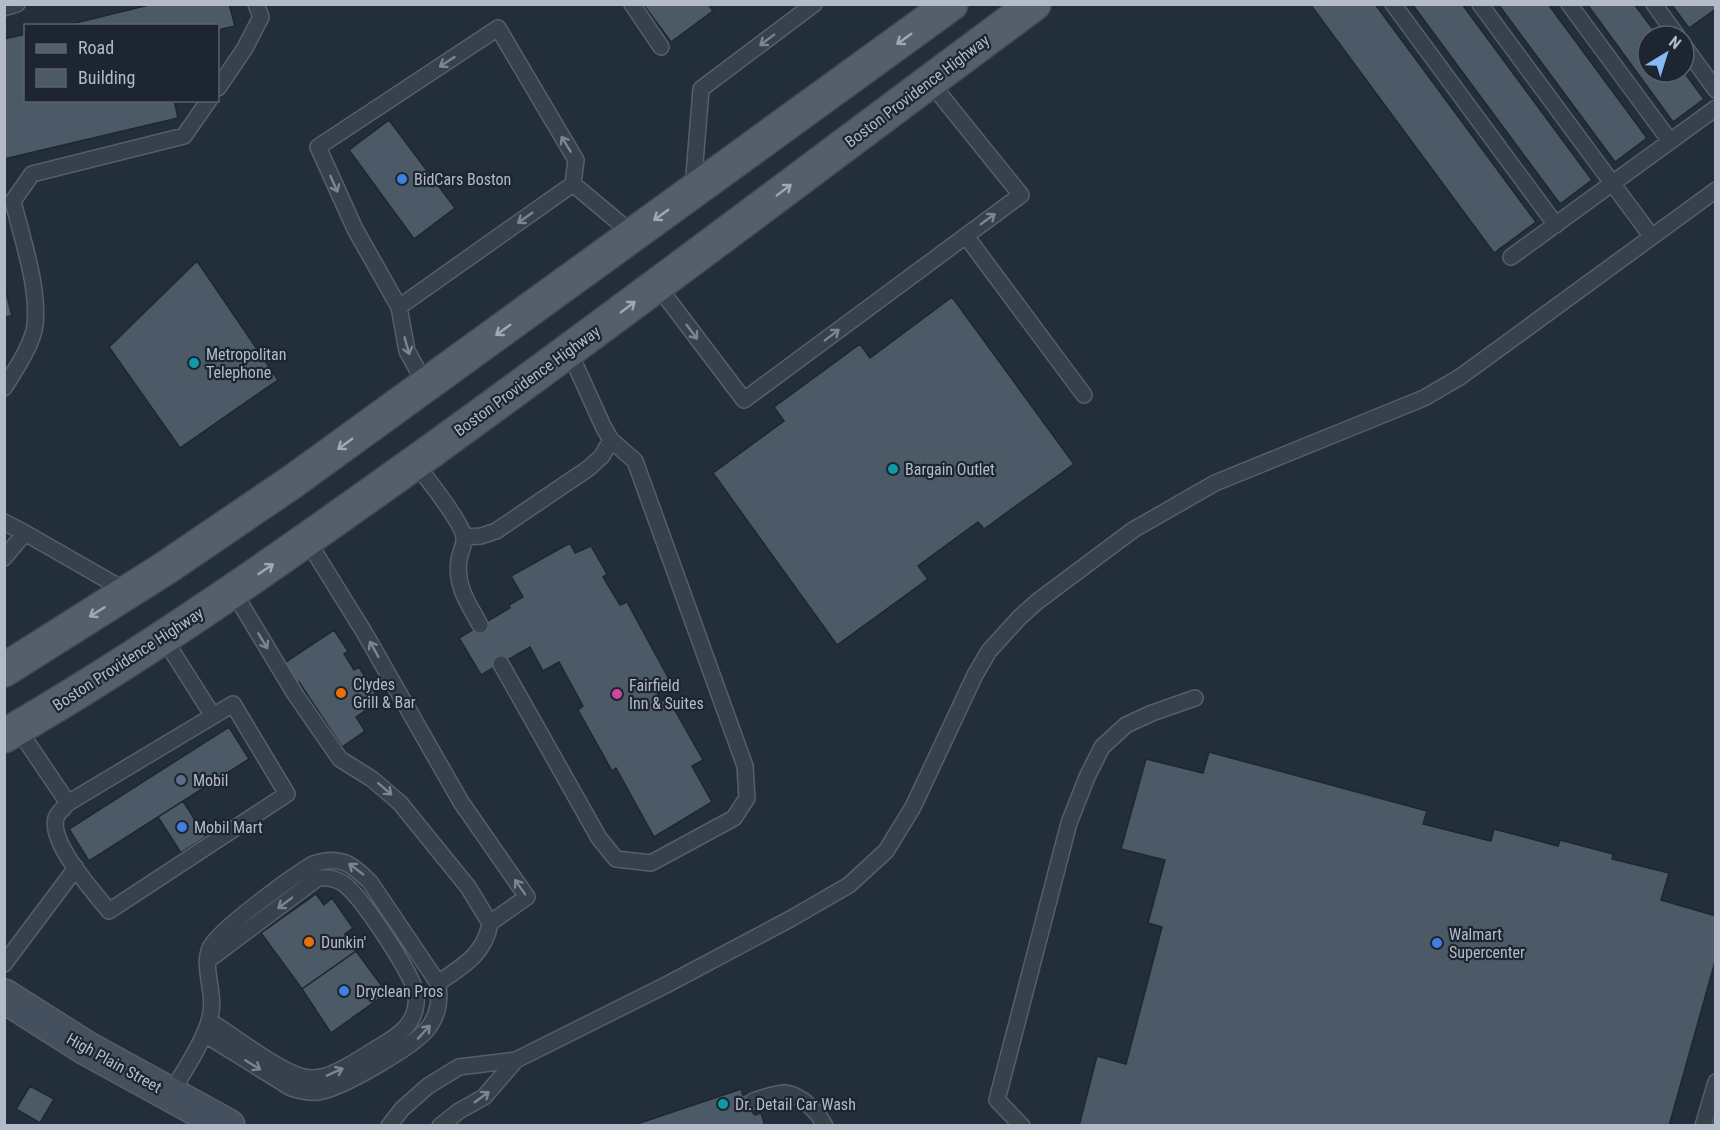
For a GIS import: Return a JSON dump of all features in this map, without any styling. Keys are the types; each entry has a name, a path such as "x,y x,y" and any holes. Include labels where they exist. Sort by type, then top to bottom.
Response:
{"main road":[{"path":"4,670 248,513 951,4"},
{"name":"Boston Providence Highway","path":"11,732 163,637 307,540 569,351 1034,4"},
{"name":"High Plain Street","path":"4,996 86,1048 228,1125"}],"lane":[{"path":"4,8 17,4"},
{"path":"219,87 245,48 261,17 256,4"},
{"path":"632,4 661,47"},
{"path":"693,193 701,89 814,4"},
{"path":"1393,4 1556,225"},
{"path":"1480,4 1652,237"},
{"path":"1569,4 1670,141"},
{"path":"1654,4 1668,24"},
{"path":"399,307 573,184 576,160 498,28 318,147 355,229 399,307 407,351 426,385"},
{"path":"1696,62 1716,90"},
{"path":"657,285 744,400 1021,195 930,81"},
{"path":"4,388 20,363 35,327 35,294 13,201 32,174 184,136 208,102"},
{"path":"1511,257 1716,108"},
{"path":"573,184 634,235"},
{"path":"389,1125 402,1109 429,1086 459,1067 516,1060 666,985 792,918 857,878 886,850 913,807 975,675 989,651 1038,601 1133,530 1215,483 1411,404 1443,388 1716,190"},
{"path":"966,236 1084,395"},
{"path":"501,664 598,838 616,859 651,863 734,818 747,798 745,766 635,461 611,440 569,351"},
{"path":"464,537 481,536 496,531 589,468 602,456 611,440"},
{"path":"415,463 459,525 464,537 459,560 459,580 461,591 480,625"},
{"path":"4,522 128,592"},
{"path":"4,558 25,533"},
{"path":"307,540 364,632 461,802 527,897 490,923"},
{"path":"232,591 295,694 340,759 372,779 400,803 468,887 490,923 488,937 483,947 457,970 438,982"},
{"path":"163,637 213,716"},
{"path":"1022,1125 997,1100 1069,823 1087,777 1102,747 1126,726 1152,713 1195,698"},
{"path":"233,704 287,794 109,911 76,868 59,841 55,826 57,815 68,803 233,704"},
{"path":"11,732 68,803"},
{"path":"170,1095 207,1027 212,1001 207,961 211,946 225,930 313,864 325,860 348,863 370,882 438,982 440,1000 431,1025 423,1036 347,1082 318,1092 305,1092 291,1088 207,1027"},
{"path":"4,964 76,868"},
{"path":"207,961 318,878 326,877 346,885 365,908 405,969 413,984 416,1003 414,1015 408,1026 397,1036 328,1076 316,1078 306,1078 283,1068 207,1027"},
{"path":"440,1125 484,1097 516,1060"},
{"path":"1703,1125 1716,1082"},
{"path":"753,1101 774,1094 787,1093 813,1108 825,1125"}],"building":[{"path":"153,4 229,4 235,26 219,30 219,24 71,24"},
{"path":"643,4 708,4 713,11 671,42"},
{"path":"1310,4 1375,4 1536,222 1494,253"},
{"path":"1412,4 1462,4 1592,180 1560,204"},
{"path":"1498,4 1548,4 1647,138 1615,162"},
{"path":"1587,4 1634,4 1649,24 1636,24 1636,71"},
{"path":"1671,4 1716,4 1716,9 1695,24 1686,24"},
{"path":"24,34 24,102 174,102 178,118 4,159 4,39"},
{"path":"1645,84 1693,84 1704,99 1673,122"},
{"name":"BidCars Boston","path":"389,120 455,208 414,239 349,150"},
{"name":"Metropolitan Telephone","path":"197,261 278,380 180,448 109,347"},
{"path":"4,284 12,316 4,317"},
{"name":"Bargain Outlet","path":"952,297 1074,464 984,529 978,522 918,566 928,579 837,645 713,473 784,421 774,407 860,344 870,358"},
{"name":"Fairfield Inn & Suites","path":"570,543 575,553 591,546 607,574 603,577 620,605 627,602 670,681 655,689 662,701 668,698 703,760 692,766 712,802 654,837 616,768 612,771 578,710 583,706 559,662 543,671 530,647 481,675 459,638 510,608 509,605 523,597 511,576"},
{"name":"Clydes Grill & Bar","path":"334,630 348,651 344,654 354,670 359,667 380,701 356,717 365,731 342,747 299,682 294,685 281,665"},
{"name":"Mobil","path":"229,727 249,759 89,861 69,829"},
{"name":"Walmart Supercenter","path":"1209,752 1427,811 1423,824 1491,841 1494,829 1558,846 1560,840 1613,854 1612,859 1669,873 1661,900 1716,916 1716,958 1669,1126 1079,1126 1097,1056 1126,1064 1162,927 1148,923 1165,860 1121,849 1146,759 1203,773"},
{"name":"Mobil Mart","path":"183,801 206,837 181,853 158,817"},
{"name":"Dunkin'","path":"316,894 324,905 332,898 353,928 345,934 356,951 302,989 261,933"},
{"name":"Dryclean Pros","path":"356,951 387,993 331,1033 302,989"},
{"path":"30,1086 54,1099 40,1123 16,1109"},
{"name":"Dr. Detail Car Wash","path":"741,1089 743,1095 747,1094 753,1113 755,1115 761,1113 765,1126 631,1126"}],"place":[{"name":"BidCars Boston","path":"402,179"},
{"name":"Metropolitan Telephone","path":"194,363"},
{"name":"Bargain Outlet","path":"893,469"},
{"name":"Clydes Grill & Bar","path":"341,693"},
{"name":"Fairfield Inn & Suites","path":"617,694"},
{"name":"Mobil","path":"181,780"},
{"name":"Mobil Mart","path":"182,827"},
{"name":"Dunkin'","path":"309,942"},
{"name":"Walmart Supercenter","path":"1437,943"},
{"name":"Dryclean Pros","path":"344,991"},
{"name":"Dr. Detail Car Wash","path":"723,1104"}]}
